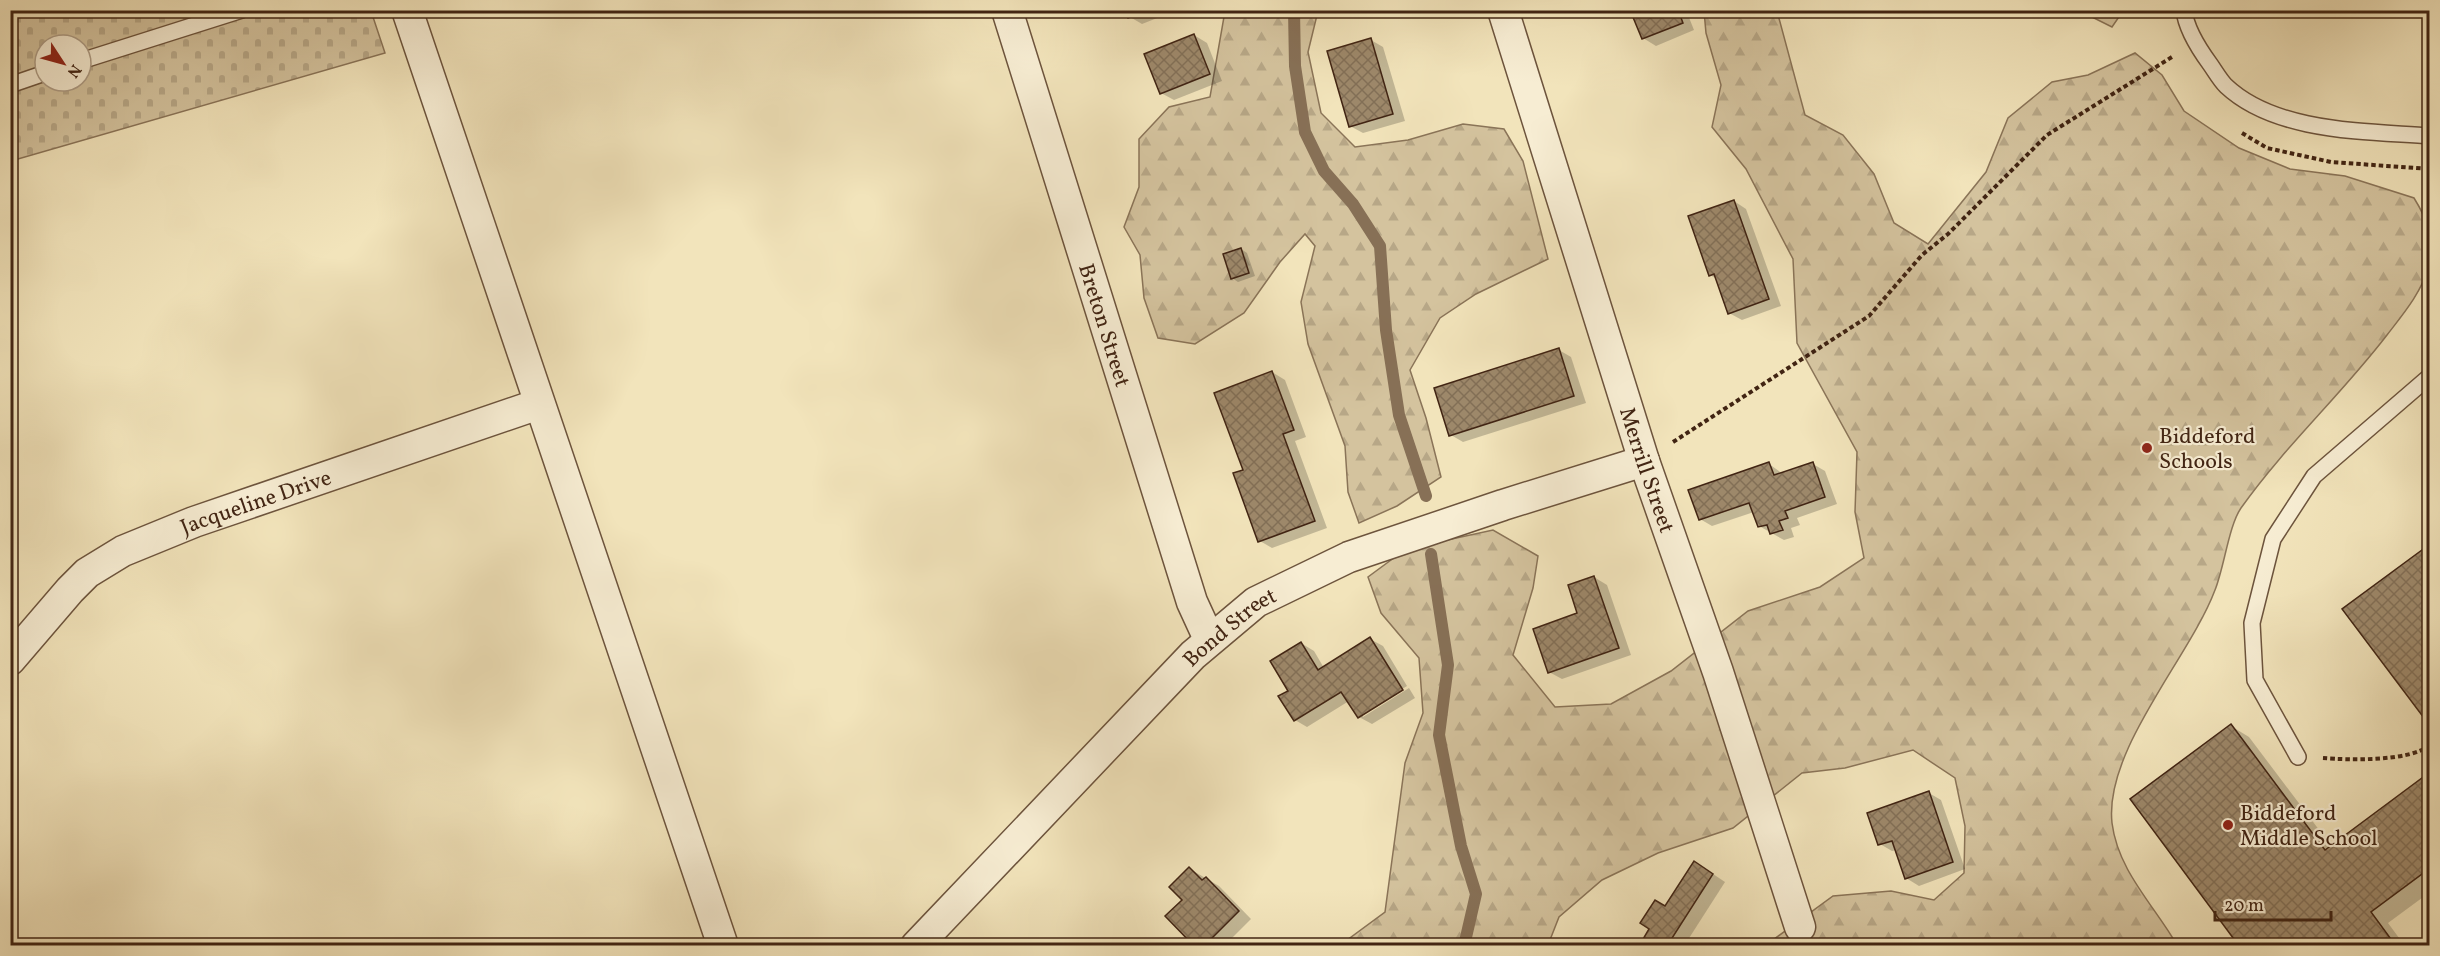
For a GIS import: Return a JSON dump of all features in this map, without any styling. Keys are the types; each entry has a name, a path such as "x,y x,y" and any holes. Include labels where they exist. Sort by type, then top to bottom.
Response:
{"street":[{"path":"407,10 723,945"},
{"name":"Breton Street","path":"1007,10 1192,602 1209,639"},
{"name":"Merrill Street","path":"1503,10 1644,461 1718,672 1800,927"},
{"name":"Jacqueline Drive","path":"10,660 87,573 123,551 205,518 539,404"},
{"name":"Bond Street","path":"916,945 1209,639 1256,602 1348,557 1644,461"}],"lane":[{"path":"93,57 242,10"},
{"path":"2184,10 2198,49 2226,86 2249,103 2282,118 2364,131 2430,136"},
{"path":"10,85 33,78"},
{"path":"2298,757 2254,680 2252,623 2273,539 2314,476 2430,376"}],"path":[{"path":"1644,461 1766,380 1869,316 1922,255 1948,234 2048,135 2175,55"},
{"path":"2298,757 2350,760 2409,754 2430,745"}],"green space":[{"path":"11,11 371,11 385,53 11,161"},
{"path":"1225,11 1318,11 1308,52 1321,113 1355,147 1408,140 1463,124 1504,129 1523,161 1548,259 1476,294 1440,318 1410,370 1426,418 1441,477 1397,506 1359,523 1348,492 1345,446 1308,344 1301,302 1315,246 1305,234 1280,262 1244,313 1195,344 1158,338 1144,298 1140,255 1124,227 1139,187 1139,139 1169,107 1210,97"},
{"path":"1704,11 1777,11 1805,115 1843,135 1874,174 1894,223 1928,244 1986,172 2008,118 2052,82 2088,75 2135,53 2162,75 2184,111 2239,148 2290,169 2345,176 2414,198 2423,214 2431,239 2431,256 2426,276 2417,294 2369,357 2276,463 2241,508 2233,525 2215,590 2203,616 2151,704 2121,765 2113,795 2112,823 2121,857 2177,945 1766,945 1833,896 1891,891 1934,900 1964,873 1965,826 1955,778 1913,750 1845,768 1802,773 1733,828 1658,853 1602,880 1559,917 1548,945 1339,946 1385,912 1405,763 1423,713 1419,658 1381,613 1368,577 1406,549 1493,530 1538,556 1533,588 1513,655 1555,707 1611,704 1671,671 1748,611 1820,587 1864,558 1855,512 1857,452 1797,343 1793,259 1746,169 1712,127 1721,85 1706,33"},
{"path":"2080,11 2123,11 2112,27"}],"building":[{"path":"1125,10 1147,10 1128,18"},
{"path":"1630,10 1678,10 1683,23 1642,39"},
{"path":"1194,34 1210,74 1160,94 1144,54"},
{"path":"1371,38 1393,114 1349,127 1327,51"},
{"path":"1734,200 1769,299 1728,314 1714,274 1709,276 1688,216"},
{"path":"1241,248 1249,273 1231,279 1223,254"},
{"path":"1559,348 1574,396 1449,436 1434,388"},
{"path":"1272,371 1294,430 1283,434 1315,521 1258,542 1233,473 1243,470 1214,393"},
{"path":"1769,462 1774,475 1813,462 1825,497 1785,511 1788,518 1779,521 1783,530 1770,534 1767,525 1758,527 1749,503 1699,520 1688,490"},
{"path":"2422,550 2430,560 2430,726 2342,609"},
{"path":"1594,576 1619,648 1548,673 1533,629 1577,613 1568,585"},
{"path":"1370,637 1403,690 1358,718 1341,692 1294,721 1278,696 1288,691 1270,661 1301,642 1318,670"},
{"name":"Biddeford Middle School","path":"2231,724 2325,850 2430,772 2430,868 2371,912 2396,946 2239,946 2130,799"},
{"path":"1929,791 1953,862 1905,879 1892,841 1878,845 1867,813"},
{"path":"1694,861 1713,874 1667,946 1639,946 1649,929 1640,923 1655,900 1665,906"},
{"path":"1189,867 1202,880 1206,877 1239,911 1204,946 1194,946 1165,916 1182,900 1169,887"}],"waterway":[{"path":"1294,10 1295,66 1305,132 1324,171 1353,204 1380,246 1386,330 1399,415 1426,496"},
{"path":"1431,554 1448,665 1439,735 1461,846 1476,894 1464,946"}],"place":[{"name":"Biddeford Schools","path":"2147,448"},
{"name":"Biddeford Middle School","path":"2228,825"}]}
